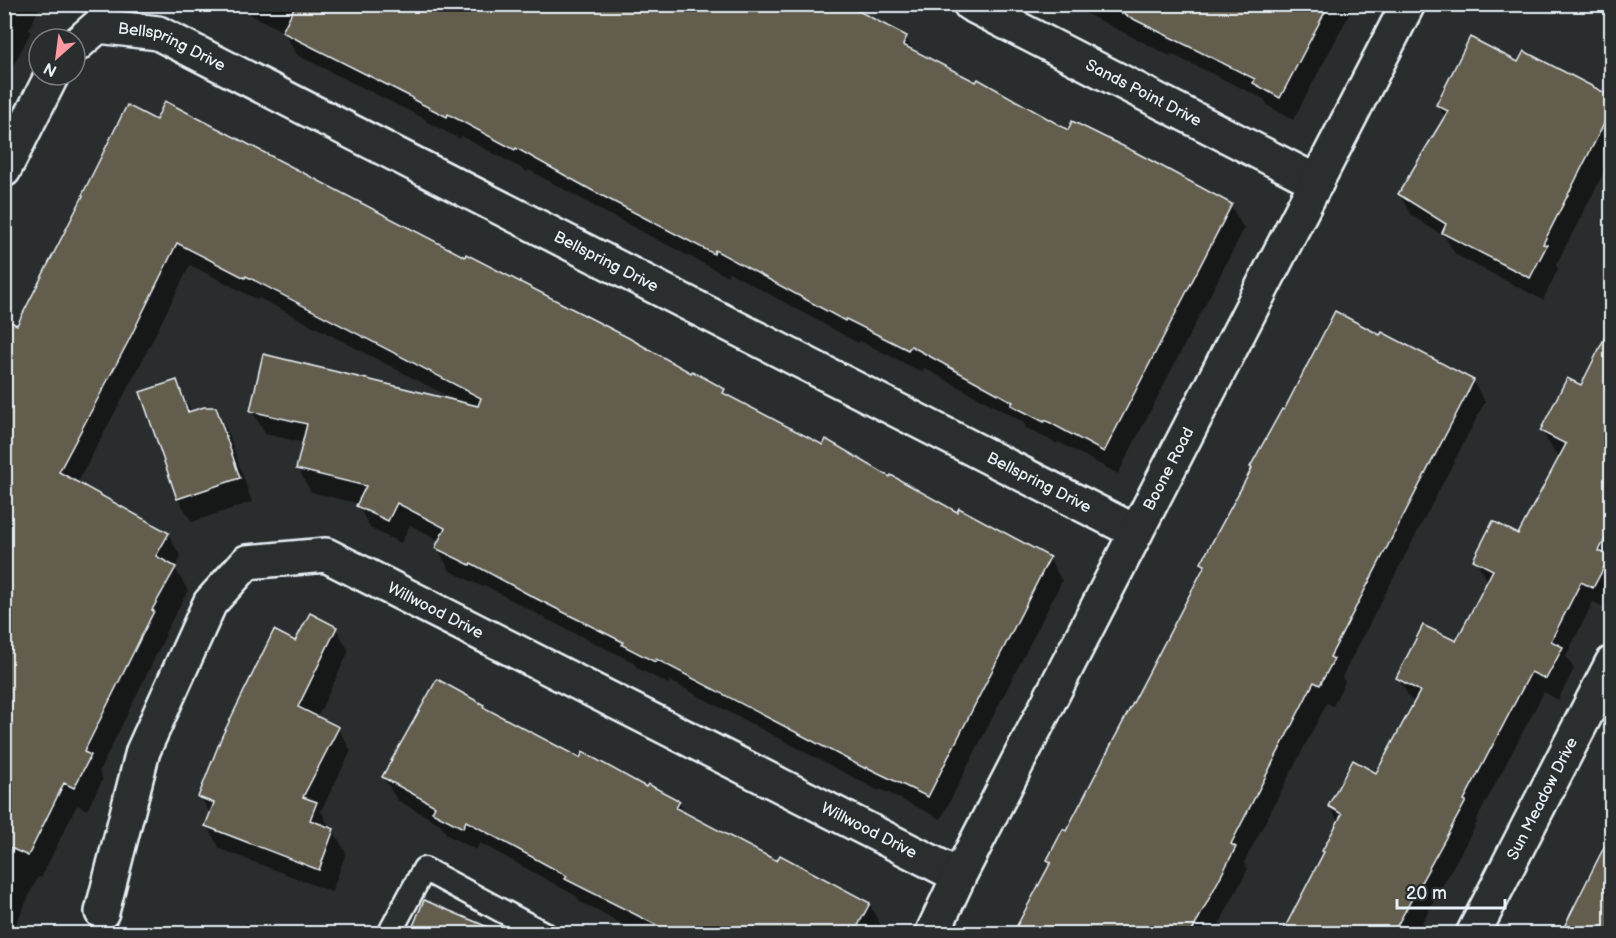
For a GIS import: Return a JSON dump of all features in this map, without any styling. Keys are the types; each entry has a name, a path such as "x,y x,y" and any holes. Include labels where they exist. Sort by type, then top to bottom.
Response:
{"street":[{"name":"Sands Point Drive","path":"970,4 1317,182"},
{"name":"Boone Road","path":"932,933 958,876 1408,4"},
{"name":"Bellspring Drive","path":"87,36 98,26 158,33 1136,532"},
{"path":"4,170 46,87"},
{"name":"Willwood Drive","path":"102,912 142,751 210,603 247,562 326,555 958,876"},
{"name":"Sun Meadow Drive","path":"1473,933 1611,663"}],"lane":[{"path":"389,933 424,869 545,933"}],"building":[{"path":"296,4 845,4 907,36 903,45 976,82 978,79 1068,130 1072,121 1232,204 1104,452 1045,420 1044,422 1011,405 1013,402 911,346 908,350 846,319 845,321 715,250 714,254 516,148 515,150 448,114 447,117 282,32"},
{"path":"1103,4 1329,4 1280,98 1253,83 1255,79"},
{"path":"1470,37 1518,62 1524,51 1611,96 1611,110 1543,244 1547,245 1530,278 1442,233 1446,224 1398,194 1448,111 1436,105"},
{"path":"165,101 465,257 466,254 627,337 691,373 692,371 725,389 723,393 823,445 826,439 890,477 891,475 957,512 959,508 1050,557 928,797 866,767 866,769 656,659 655,662 622,645 623,642 471,563 470,565 435,548 445,528 397,503 388,521 356,506 366,486 296,469 307,424 250,411 263,354 478,406 481,398 246,276 245,278 177,243 59,472 169,533 156,556 176,567 152,610 154,611 84,752 91,755 74,788 64,783 28,856 4,845 4,319 17,325 127,105 156,120"},
{"path":"1335,311 1380,335 1382,332 1474,380 1330,657 1334,659 1320,685 1314,682 1231,844 1236,847 1191,933 1013,933 1051,862 1047,860 1063,829 1066,831 1205,565 1201,563 1252,468 1250,467 1282,409 1284,410"},
{"path":"1611,325 1611,527 1599,551 1610,556 1593,588 1581,582 1551,641 1563,647 1546,679 1531,672 1464,800 1466,801 1393,933 1282,933 1342,814 1328,806 1353,760 1376,773 1420,691 1396,678 1423,625 1456,641 1493,570 1473,560 1493,521 1518,534 1566,444 1540,431 1567,378 1581,385"},
{"path":"177,380 188,412 204,407 216,407 240,478 177,499 140,392"},
{"path":"310,613 337,627 298,707 339,727 303,797 317,802 310,820 334,829 319,870 205,826 214,803 198,797 222,736 274,630 295,641"},
{"path":"437,679 484,705 483,707 580,758 583,752 646,787 648,784 680,801 676,808 777,861 780,855 870,903 854,933 672,933 565,879 567,876 466,821 463,828 432,812 435,806 382,777"},
{"path":"1611,833 1611,933 1561,933"},
{"path":"424,900 502,933 410,933"}]}
